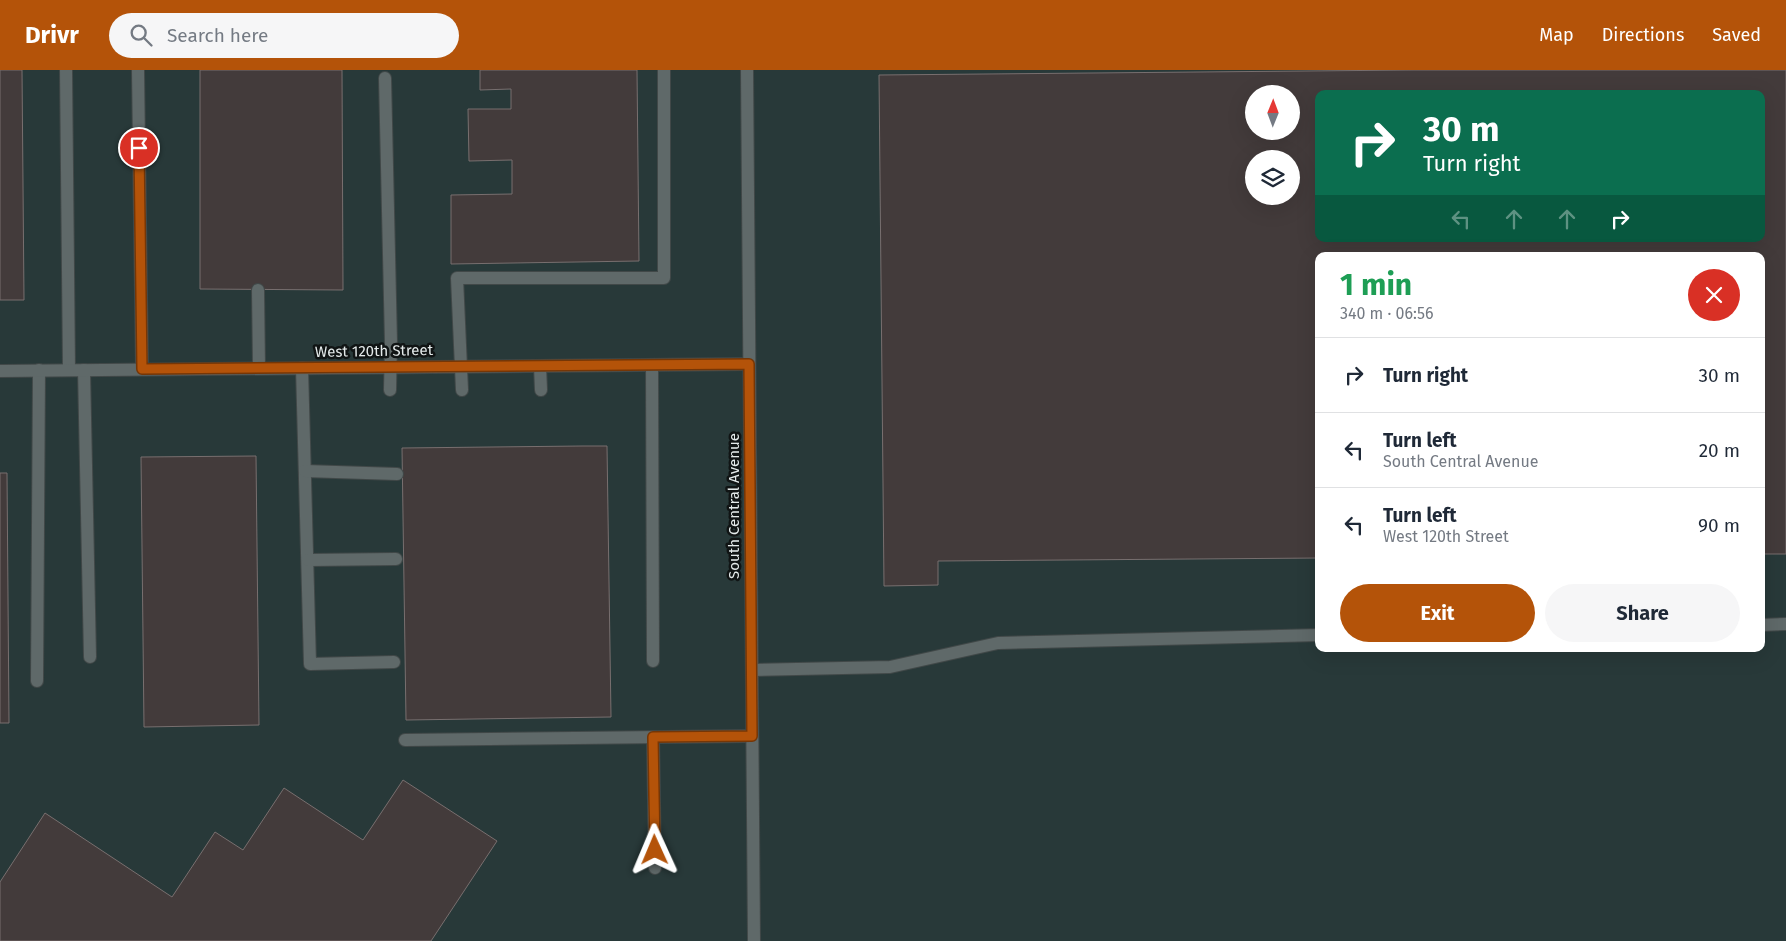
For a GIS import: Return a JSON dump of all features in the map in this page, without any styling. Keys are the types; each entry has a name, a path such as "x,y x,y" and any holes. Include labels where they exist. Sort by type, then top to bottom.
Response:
{"street":[{"path":"66,70 70,370"},
{"path":"138,70 142,369"},
{"path":"462,390 457,278 664,278 664,70"},
{"name":"South Central Avenue","path":"747,70 754,941"},
{"path":"385,78 390,390"},
{"path":"258,290 259,368"},
{"name":"West 120th Street","path":"0,371 749,364"},
{"path":"652,365 653,661"},
{"path":"540,366 541,390"},
{"path":"302,368 310,664 394,662"},
{"path":"37,681 39,370"},
{"path":"84,370 90,657"},
{"path":"305,471 397,474"},
{"path":"308,560 396,559"},
{"path":"1765,625 1786,624"},
{"path":"752,670 890,666 998,643 1315,635"},
{"path":"405,740 752,736"},
{"path":"653,737 655,868"}],"shaded area":[{"path":"0,70 1786,70 1786,941 0,941"}],"building":[{"path":"0,70 22,70 24,300 0,300"},
{"path":"200,70 342,70 343,290 200,289"},
{"path":"480,70 637,70 639,261 451,264 451,195 512,194 512,160 469,161 468,109 511,109 511,89 480,90"},
{"path":"1413,70 1786,70 1786,554 1765,554 1765,252 1315,252 1315,558 938,561 938,585 884,586 879,75"},
{"path":"607,446 611,717 406,720 402,448"},
{"path":"256,456 259,725 144,727 141,457"},
{"path":"0,473 7,473 9,723 0,723"},
{"path":"403,780 497,841 431,941 0,941 0,882 45,813 172,897 215,832 243,850 284,788 363,840"}],"route":[{"path":"139,148 142,369 749,364 752,736 653,737 655,850"}]}
